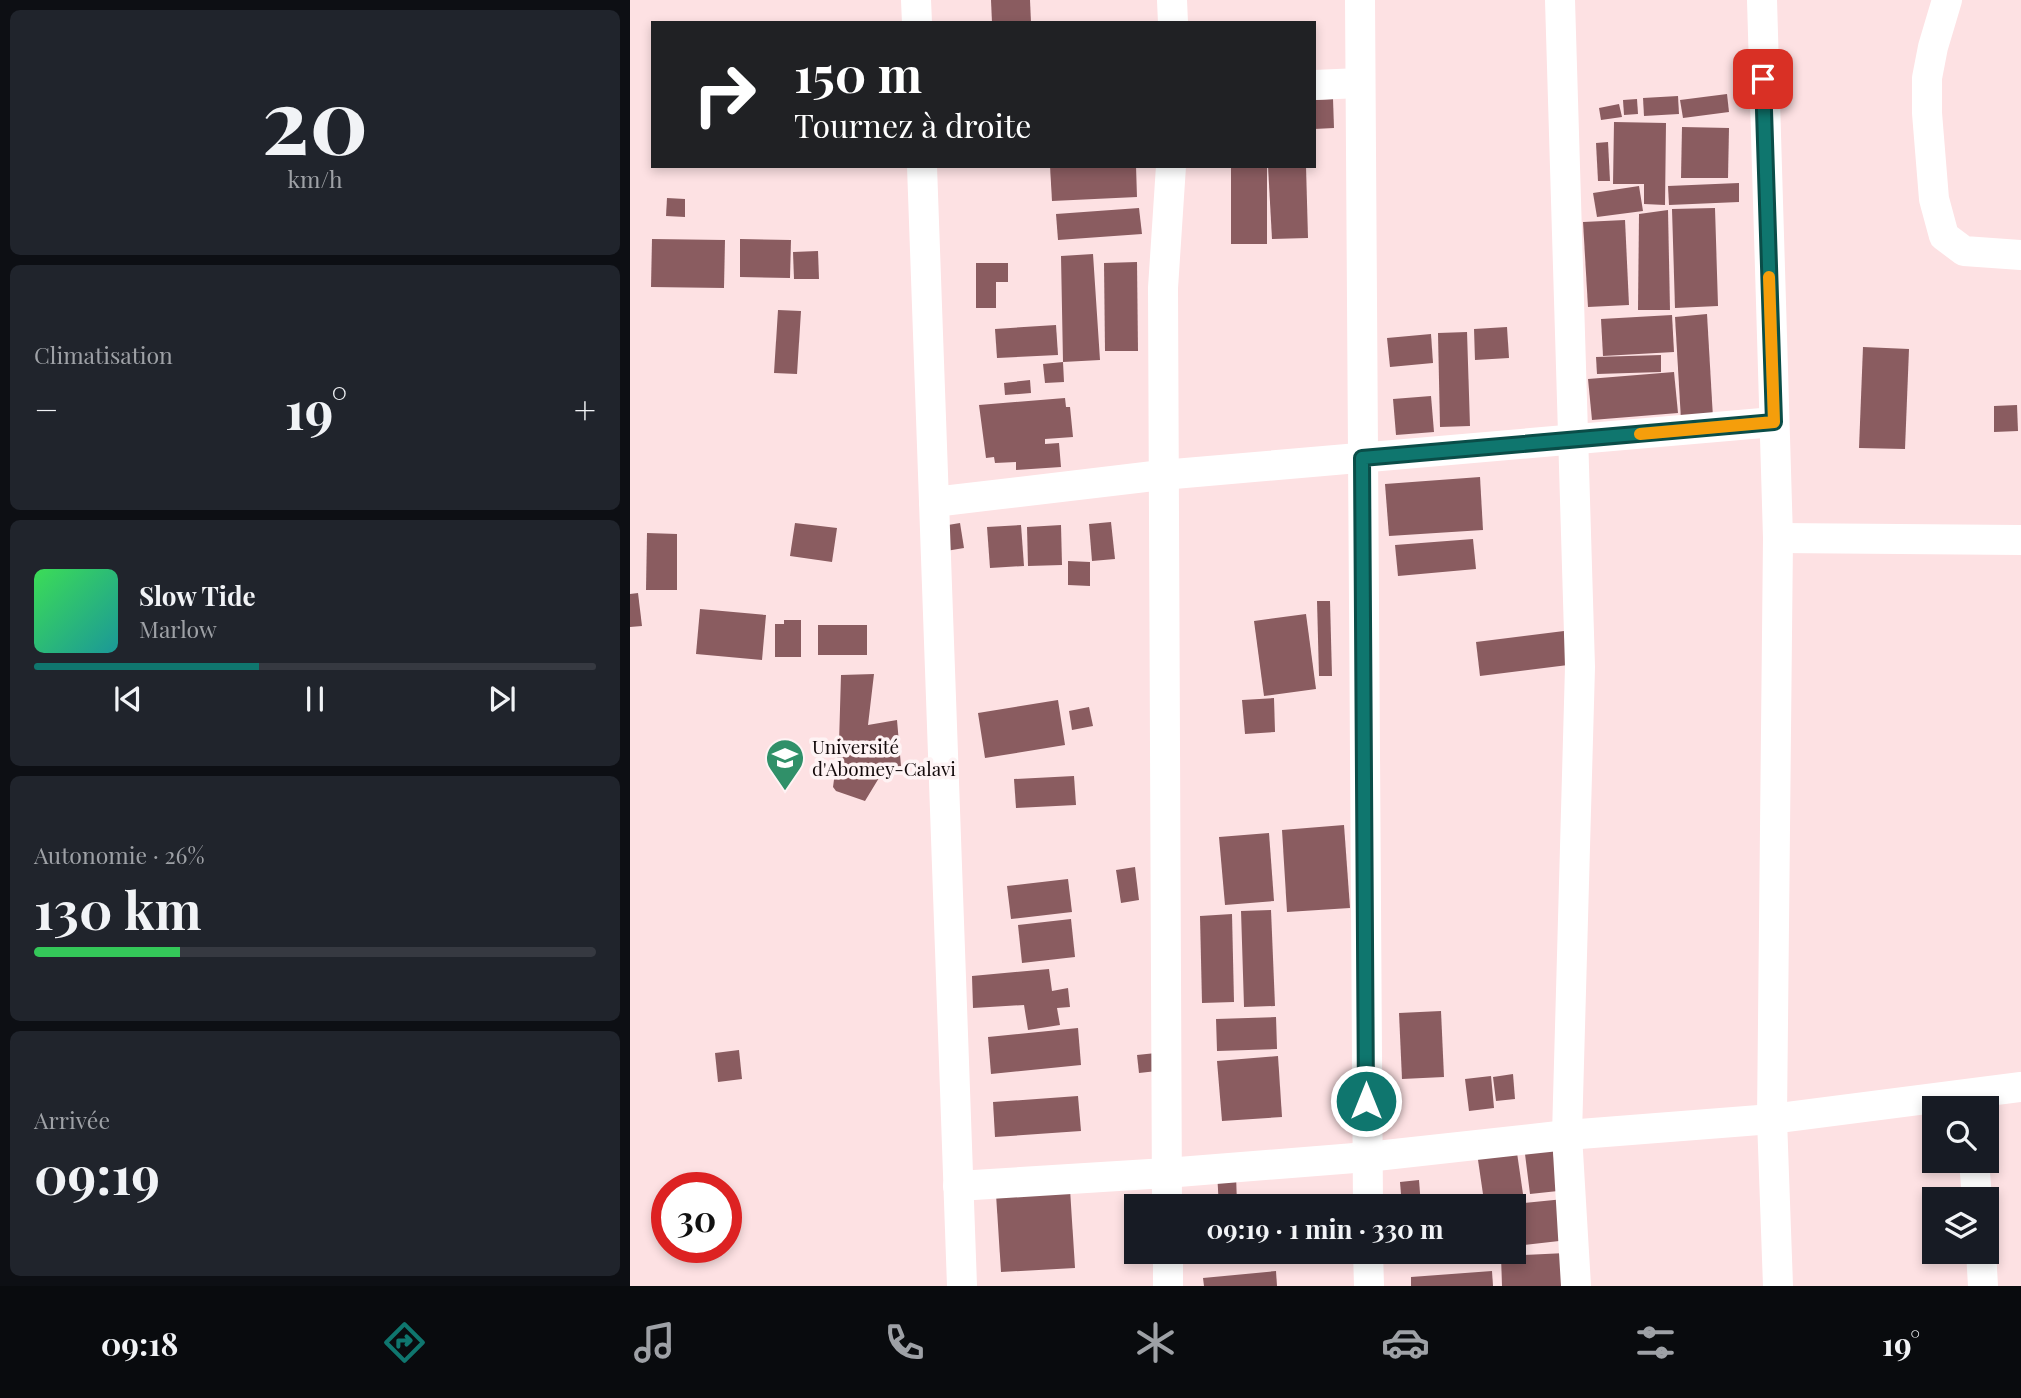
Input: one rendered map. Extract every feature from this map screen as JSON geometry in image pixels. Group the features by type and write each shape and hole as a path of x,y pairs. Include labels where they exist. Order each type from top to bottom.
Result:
{"street":[{"path":"916,0 917,21"},
{"path":"1172,0 1172,21"},
{"path":"1360,0 1368,1194"},
{"path":"1560,0 1580,667 1567,1135 1576,1286"},
{"path":"1762,0 1778,538 1772,1119 1778,1286"},
{"path":"1947,0 1927,78 1934,199 1944,236 1964,251 2021,255"},
{"path":"1316,85 1360,83"},
{"path":"922,168 962,1286"},
{"path":"1167,1194 1162,475 1163,288 1171,168"},
{"path":"934,502 1162,475 1774,422"},
{"path":"1778,538 2021,540"},
{"path":"1988,1096 2021,1087"},
{"path":"958,1186 1367,1157 1567,1135 1922,1105"},
{"path":"1168,1264 1168,1286"},
{"path":"1368,1264 1369,1286"},
{"path":"1981,1264 1983,1286"}],"building":[{"path":"991,0 1030,0 1031,21 992,21"},
{"path":"1727,94 1729,112 1683,118 1680,100"},
{"path":"1678,96 1679,114 1644,116 1643,98"},
{"path":"1333,99 1334,128 1316,129 1316,100"},
{"path":"1637,99 1638,114 1624,115 1623,100"},
{"path":"1619,104 1622,117 1601,120 1599,108"},
{"path":"1614,122 1666,123 1665,205 1644,204 1644,184 1613,184"},
{"path":"1682,127 1729,128 1728,178 1681,178"},
{"path":"1608,142 1610,181 1598,181 1596,143"},
{"path":"1050,168 1136,168 1137,197 1052,201"},
{"path":"1231,168 1267,168 1267,244 1231,244"},
{"path":"1268,168 1306,168 1308,238 1272,239"},
{"path":"1739,183 1739,202 1669,205 1668,186"},
{"path":"1639,186 1643,211 1597,217 1593,193"},
{"path":"667,198 685,199 685,217 666,216"},
{"path":"1139,208 1142,234 1058,240 1056,214"},
{"path":"1715,208 1718,306 1675,308 1672,209"},
{"path":"1668,210 1670,310 1638,310 1639,214"},
{"path":"1625,220 1629,305 1588,307 1583,222"},
{"path":"652,239 725,240 724,288 651,287"},
{"path":"740,239 791,240 790,278 740,277"},
{"path":"818,251 819,279 794,279 793,252"},
{"path":"1093,254 1100,360 1063,362 1061,256"},
{"path":"1137,262 1138,351 1105,351 1104,263"},
{"path":"976,263 1008,263 1008,282 996,282 996,308 976,308"},
{"path":"778,310 801,311 797,374 774,373"},
{"path":"1707,314 1713,418 1681,420 1675,317"},
{"path":"1672,315 1674,352 1603,356 1601,319"},
{"path":"1056,325 1058,355 997,358 995,329"},
{"path":"1507,327 1509,358 1475,360 1474,329"},
{"path":"1467,332 1470,426 1440,427 1438,333"},
{"path":"1431,334 1433,363 1390,367 1387,338"},
{"path":"1863,347 1909,349 1905,449 1859,448"},
{"path":"1661,355 1661,372 1597,374 1596,357"},
{"path":"1063,362 1064,382 1045,383 1043,364"},
{"path":"1674,372 1678,413 1592,420 1588,379"},
{"path":"1030,380 1031,393 1005,395 1004,383"},
{"path":"1431,396 1434,432 1396,435 1393,399"},
{"path":"1065,398 1066,407 1070,407 1073,437 1045,439 1045,444 1059,443 1061,467 1016,470 1016,462 995,463 994,457 986,458 979,405"},
{"path":"2017,405 2018,431 1994,432 1994,406"},
{"path":"1480,477 1483,530 1389,536 1385,484"},
{"path":"1111,522 1115,559 1092,561 1089,524"},
{"path":"795,523 837,528 832,562 790,556"},
{"path":"960,523 964,548 946,551 942,526"},
{"path":"1021,525 1024,566 990,568 987,527"},
{"path":"1061,525 1062,565 1028,566 1027,527"},
{"path":"647,533 677,534 677,590 646,590"},
{"path":"1473,539 1476,569 1398,576 1395,545"},
{"path":"1068,561 1090,562 1090,586 1068,585"},
{"path":"638,593 642,626 630,627 630,594"},
{"path":"1317,601 1330,601 1332,676 1319,676"},
{"path":"700,609 766,615 762,660 696,654"},
{"path":"1306,614 1316,689 1264,696 1254,621"},
{"path":"784,620 801,620 801,657 775,657 775,624 784,624"},
{"path":"818,625 867,625 867,655 818,655"},
{"path":"1564,631 1568,665 1480,676 1476,642"},
{"path":"874,674 868,725 897,720 901,766 885,768 865,801 836,791 833,787 839,743 841,675"},
{"path":"1274,698 1275,732 1245,734 1242,700"},
{"path":"1058,700 1065,745 985,758 978,713"},
{"path":"1089,707 1093,726 1072,730 1069,711"},
{"path":"1074,776 1076,805 1016,808 1014,779"},
{"path":"1344,825 1350,908 1287,912 1282,830"},
{"path":"1269,833 1274,901 1225,905 1219,837"},
{"path":"1135,867 1139,900 1121,903 1116,870"},
{"path":"1068,879 1072,912 1011,919 1007,886"},
{"path":"1271,910 1275,1006 1244,1007 1241,911"},
{"path":"1232,914 1234,1002 1202,1003 1200,916"},
{"path":"1071,919 1075,957 1022,963 1018,925"},
{"path":"1049,969 1052,991 1068,988 1070,1007 1057,1008 1060,1025 1028,1030 1024,1005 973,1008 972,976"},
{"path":"1441,1011 1444,1077 1402,1079 1399,1013"},
{"path":"1276,1017 1277,1049 1217,1051 1216,1019"},
{"path":"1078,1028 1081,1065 991,1074 988,1037"},
{"path":"739,1050 742,1079 718,1082 715,1053"},
{"path":"1156,1053 1157,1071 1139,1073 1137,1055"},
{"path":"1278,1056 1282,1117 1222,1121 1217,1061"},
{"path":"1513,1074 1515,1099 1496,1101 1493,1077"},
{"path":"1491,1076 1494,1108 1469,1111 1465,1079"},
{"path":"1078,1096 1081,1131 995,1137 993,1102"},
{"path":"1516,1146 1523,1194 1483,1194 1477,1153"},
{"path":"1553,1150 1558,1191 1530,1194 1525,1154"},
{"path":"1217,1173 1236,1173 1237,1194 1218,1194"},
{"path":"1419,1180 1420,1194 1401,1194 1400,1182"},
{"path":"1070,1189 1075,1268 1001,1272 996,1194"},
{"path":"1564,1199 1568,1240 1526,1245 1526,1203"},
{"path":"1566,1253 1567,1286 1502,1286 1501,1264 1526,1264 1526,1255"},
{"path":"1276,1271 1277,1286 1204,1286 1203,1278"},
{"path":"1492,1271 1493,1286 1411,1286 1411,1277"}],"slow traffic":[{"path":"1640,434 1774,422 1769,277"}],"place":[{"name":"Université d'Abomey-Calavi","path":"785,792"}],"route":[{"path":"1366,1101 1362,458 1774,422 1763,79"}]}
